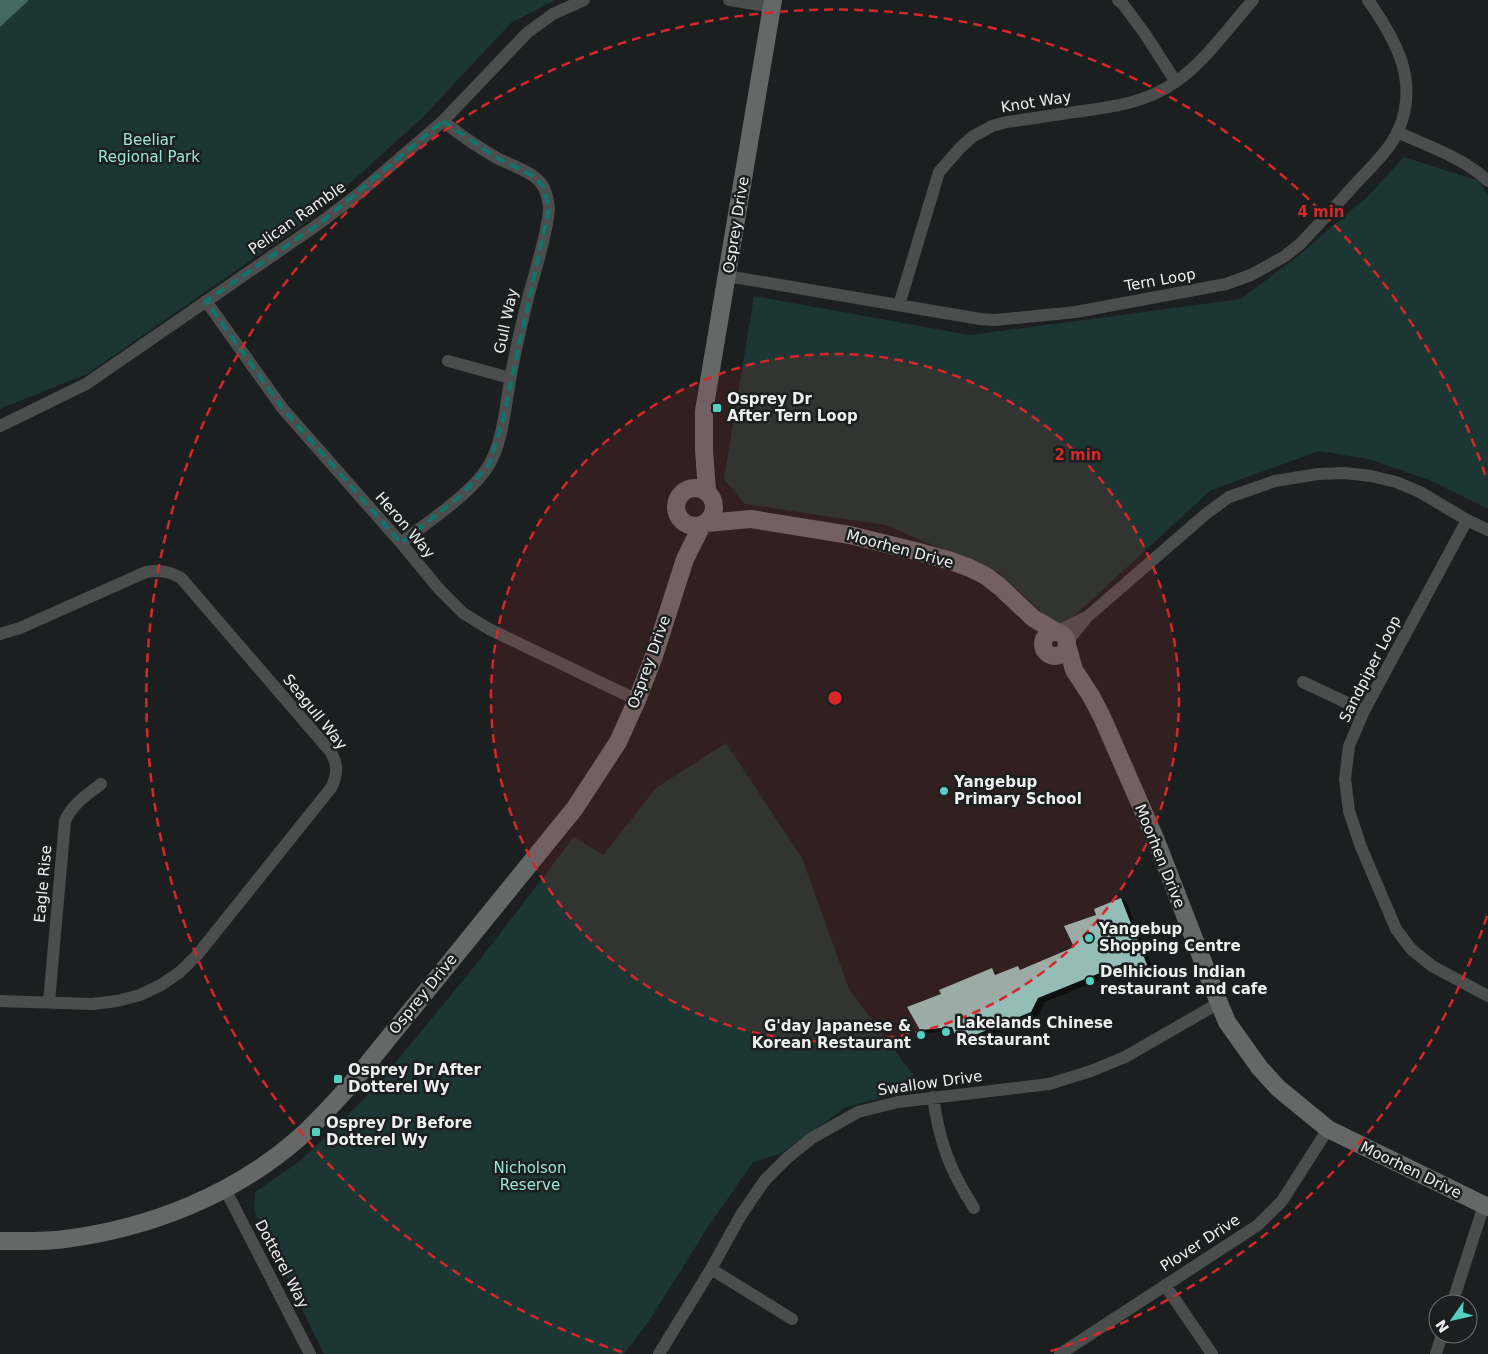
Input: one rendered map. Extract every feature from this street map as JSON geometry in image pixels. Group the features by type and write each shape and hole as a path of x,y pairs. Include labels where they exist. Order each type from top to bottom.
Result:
{"street":[{"name":"Pelican Ramble","path":"0,426 86,384 320,223 358,194 443,122 527,33 553,14 584,0"},
{"path":"729,0 772,4"},
{"path":"1118,0 1145,34 1176,82"},
{"name":"Knot Way","path":"899,305 940,172 972,137 992,126 1007,122 1114,106 1154,95 1176,82 1204,58 1253,0"},
{"name":"Tern Loop","path":"727,276 995,320 1076,312 1226,284 1251,275 1284,256 1300,244 1383,153 1398,132 1407,100 1406,78 1396,44 1389,30 1368,0"},
{"name":"Osprey Drive","path":"709,495 704,450 704,411 772,4"},
{"name":"Gull Way","path":"401,543 460,497 489,465 497,446 532,277 547,222 549,200 543,186 532,176 497,158 443,122"},
{"path":"1398,132 1466,164 1488,181"},
{"name":"Heron Way","path":"206,301 283,409 401,543 439,590 463,613 489,629 637,700"},
{"path":"448,361 510,378"},
{"name":"Osprey Drive","path":"684,490 704,450"},
{"path":"1058,641 1207,513 1229,497 1275,480 1318,474 1345,473 1371,476 1396,482 1420,492 1467,520 1488,530"},
{"path":"696,487 709,495 714,512 704,524 690,526 680,520 675,510 675,504 684,490 696,487"},
{"name":"Moorhen Drive","path":"709,495 750,518"},
{"name":"Moorhen Drive","path":"704,524 750,518 850,535 915,551 970,568 999,586 1058,641 1091,696 1114,743 1155,838 1218,1004 1227,1022 1259,1067 1278,1088 1328,1129 1486,1206"},
{"name":"Osprey Drive","path":"680,520 685,559"},
{"name":"Sandpiper Loop","path":"1467,520 1364,711 1350,746 1346,764 1346,797 1361,847 1396,929 1411,949 1432,966 1488,996"},
{"name":"Osprey Drive","path":"0,1241 63,1239 118,1230 164,1216 224,1189 251,1172 297,1139 328,1110 352,1083 574,808 618,742 654,656 685,559 704,524"},
{"name":"Seagull Way","path":"0,634 20,628 146,572 159,570 171,572 181,578 330,751 337,769 336,779 331,788 222,926 180,972 161,985 140,995 118,1001 92,1004 0,1001"},
{"path":"1303,682 1364,711"},
{"name":"Eagle Rise","path":"49,1002 65,821 69,810 101,784"},
{"name":"Swallow Drive","path":"659,1354 711,1269 741,1215 765,1180 787,1158 812,1138 858,1112 898,1102 1049,1084 1091,1072 1125,1057 1218,1004"},
{"path":"933,1098 938,1129 951,1168 960,1187 974,1208"},
{"name":"Plover Drive","path":"1060,1354 1258,1225 1282,1201 1328,1129"},
{"name":"Dotterel Way","path":"224,1189 310,1354"},
{"path":"1455,1294 1486,1206"},
{"path":"711,1269 792,1319"},
{"path":"1165,1285 1212,1354"}],"highlighted area":[{"path":"443,121 497,158 532,175 543,186 549,208 503,419 489,465 459,497 401,543 283,409 206,301 320,223"}],"green space":[{"name":"Beeliar Regional Park","path":"0,0 555,0 511,23 422,118 309,220 87,374 0,409"},
{"path":"1404,157 1479,181 1488,195 1488,509 1427,479 1368,459 1319,451 1211,490 1060,629 998,572 885,525 745,504 724,479 754,296 970,335 1241,299 1298,256 1369,195"},
{"name":"Nicholson Reserve","path":"726,743 802,858 849,989 922,1087 846,1107 780,1154 753,1162 708,1227 649,1321 624,1354 324,1354 254,1210 255,1192 300,1161 378,1084 478,962 574,837 603,855 656,788"}],"water":[{"path":"0,0 29,0 0,27"}],"building":[{"path":"1121,898 1147,965 1131,972 1127,962 1038,998 1031,1012 958,1042 952,1027 920,1030 907,1007 941,994 939,990 992,968 995,975 1018,966 1020,970 1074,947 1064,926 1096,915 1094,909"}],"place":[{"name":"Osprey Dr After Tern Loop","path":"717,408"},
{"name":"Yangebup Primary School","path":"944,791"},
{"name":"Yangebup Shopping Centre","path":"1089,938"},
{"name":"Delhicious Indian restaurant and cafe","path":"1090,981"},
{"name":"Lakelands Chinese Restaurant","path":"946,1032"},
{"name":"G'day Japanese & Korean Restaurant","path":"921,1035"},
{"name":"Osprey Dr After Dotterel Wy","path":"338,1079"},
{"name":"Osprey Dr Before Dotterel Wy","path":"316,1132"}]}
